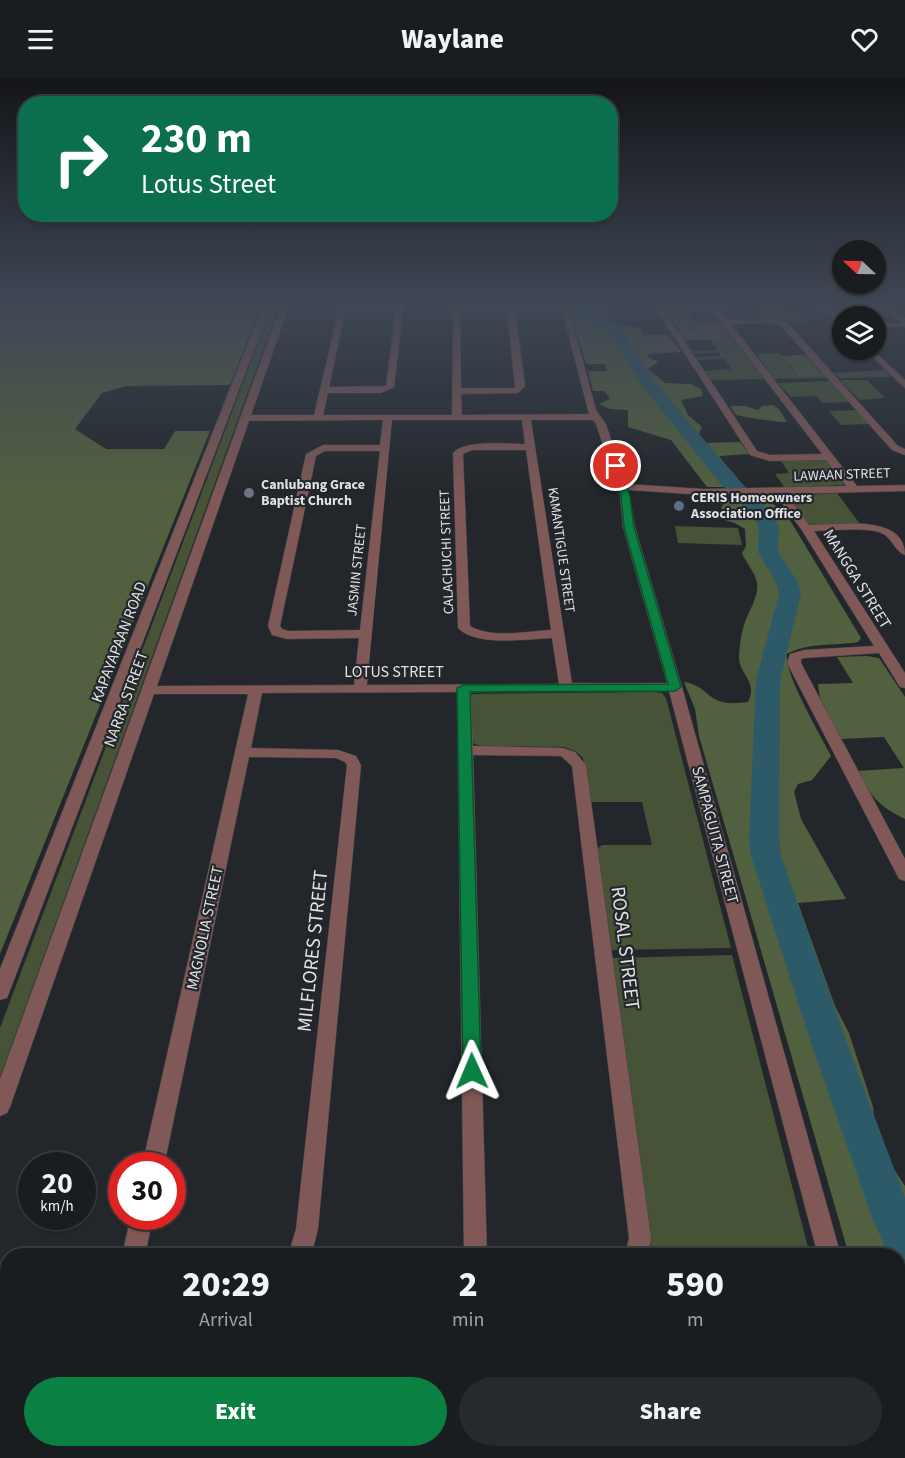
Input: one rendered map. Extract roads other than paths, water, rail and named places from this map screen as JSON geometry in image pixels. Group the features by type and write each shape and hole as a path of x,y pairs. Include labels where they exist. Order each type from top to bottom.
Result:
{"street":[{"name":"KAPAYAPAAN ROAD","path":"0,993 243,367"},
{"name":"NARRA STREET","path":"0,1107 264,367"},
{"path":"318,418 331,367"},
{"path":"326,390 381,390 390,387 392,367"},
{"path":"456,367 457,417"},
{"path":"456,391 509,391 519,388 517,367"},
{"name":"SAMPAGUITA STREET","path":"580,367 591,410 601,424 623,487 629,527 675,687 828,1248"},
{"path":"697,367 753,453 770,458 829,457"},
{"path":"760,367 854,489"},
{"path":"823,367 895,448 905,452"},
{"path":"887,367 905,385"},
{"name":"KAMANTIGUE STREET","path":"526,417 566,688"},
{"path":"246,418 596,417"},
{"name":"JASMIN STREET","path":"360,689 388,418"},
{"name":"CALACHUCHI STREET","path":"530,447 467,448 458,453 464,628 472,633 484,635 558,634"},
{"path":"366,634 287,635 277,632 274,626 311,454 323,448 385,448"},
{"name":"LAWAAN STREET","path":"623,487 713,492 905,488"},
{"name":"MANGGA STREET","path":"779,492 806,528 905,684"},
{"path":"806,528 879,528 891,534 905,552"},
{"path":"881,649 804,654 795,657 794,663 905,875"},
{"name":"LOTUS STREET","path":"149,690 675,687"},
{"path":"464,688 476,1248"},
{"name":"MAGNOLIA STREET","path":"156,1152 256,689"},
{"name":"ROSAL STREET","path":"465,750 562,752 570,755 579,765 640,1238 638,1248"},
{"name":"MILFLORES STREET","path":"244,752 338,754 351,759 354,765 307,1229 301,1248"},
{"path":"135,1248 139,1230"}],"waterway":[{"path":"638,367 648,383 727,479 763,515 769,527 768,552 787,582 790,594 768,680 764,839 766,856 829,1043 893,1220 905,1244"}],"place":[{"name":"Canlubang Grace Baptist Church","path":"249,493"},
{"name":"CERIS Homeowners Association Office","path":"679,506"}]}
